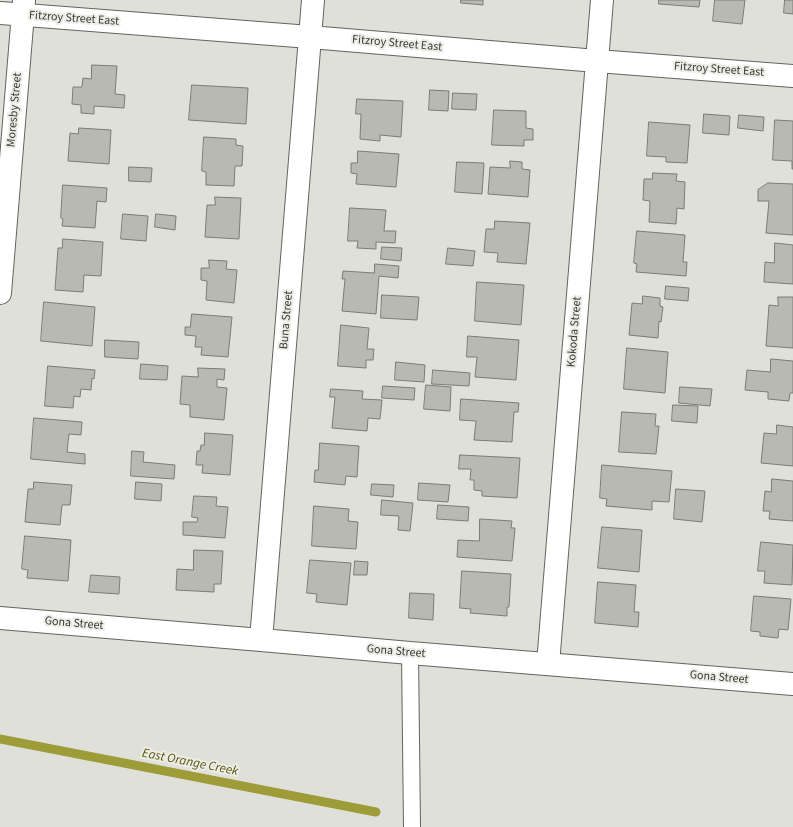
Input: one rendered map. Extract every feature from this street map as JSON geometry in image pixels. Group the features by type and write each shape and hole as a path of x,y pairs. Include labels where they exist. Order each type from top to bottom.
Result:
{"street":[{"name":"Buna Street","path":"261,640 313,0"},
{"name":"Kokoda Street","path":"548,664 602,0"},
{"name":"Fitzroy Street East","path":"0,13 23,8 310,37 793,76"},
{"name":"Moresby Street","path":"0,293 23,8"},
{"name":"Gona Street","path":"0,618 793,684"}],"lane":[{"path":"410,653 412,827"}],"building":[{"path":"461,0 483,0 483,5 461,3"},
{"path":"659,0 700,0 699,7 659,4"},
{"path":"715,0 745,0 742,24 713,21"},
{"path":"785,0 793,0 793,14 784,13"},
{"path":"92,65 117,66 115,94 125,95 124,108 94,106 94,114 81,113 81,105 72,104 73,87 82,87 83,78 91,79"},
{"path":"192,85 248,88 246,124 189,120"},
{"path":"430,90 449,91 448,111 429,110"},
{"path":"453,93 477,94 476,110 452,109"},
{"path":"357,99 403,101 401,137 380,135 380,141 360,139 361,114 356,114"},
{"path":"494,110 526,111 526,128 533,129 533,140 524,140 524,146 492,145"},
{"path":"704,114 730,116 729,135 703,133"},
{"path":"739,115 764,117 763,131 738,128"},
{"path":"775,120 793,121 793,169 792,161 773,160"},
{"path":"649,122 690,125 687,163 666,162 666,157 647,156"},
{"path":"79,128 111,130 109,164 68,161 70,133 78,134"},
{"path":"204,137 236,139 236,145 243,146 242,166 235,166 234,186 206,185 206,172 202,171"},
{"path":"358,151 399,154 396,187 356,184 357,174 351,173 351,163 357,163"},
{"path":"510,161 522,162 522,169 530,170 528,197 488,194 490,167 510,168"},
{"path":"457,162 484,163 482,194 455,192"},
{"path":"129,167 152,168 151,182 129,181"},
{"path":"653,173 677,174 676,181 685,182 684,209 677,208 676,224 649,222 650,201 643,200 644,179 652,179"},
{"path":"768,183 793,184 793,235 766,233 769,201 758,201 758,190"},
{"path":"63,185 107,188 106,202 97,201 95,228 62,226"},
{"path":"215,197 241,198 239,239 205,237 207,205 215,205"},
{"path":"350,208 386,210 384,231 396,231 395,243 376,242 376,249 357,248 358,241 348,241"},
{"path":"123,214 148,216 146,241 121,239"},
{"path":"156,214 176,216 175,230 155,227"},
{"path":"495,221 530,223 526,264 497,262 498,253 484,252 486,229 494,229"},
{"path":"637,231 685,235 683,262 687,262 686,276 636,272 637,264 634,263"},
{"path":"63,239 103,242 101,276 84,275 83,292 55,290 58,248 62,248"},
{"path":"775,243 793,245 793,284 764,282 765,262 774,263"},
{"path":"382,247 402,248 401,261 381,259"},
{"path":"448,248 475,251 473,266 446,264"},
{"path":"209,260 227,261 226,269 237,270 234,303 206,300 207,281 201,280 201,268 209,268"},
{"path":"375,264 399,266 398,278 379,276 376,314 342,311 345,279 342,279 343,271 374,273"},
{"path":"477,282 524,285 521,325 475,321"},
{"path":"666,286 689,288 688,301 665,299"},
{"path":"382,295 419,297 417,320 381,318"},
{"path":"643,296 660,298 660,306 663,307 661,322 659,321 658,338 629,335 632,303 642,304"},
{"path":"778,297 793,297 793,348 766,346 769,305 778,306"},
{"path":"44,302 95,307 92,346 41,341"},
{"path":"192,314 232,317 228,357 201,355 202,347 195,347 196,336 185,335 185,327 190,327"},
{"path":"341,325 369,328 367,349 374,349 373,360 366,360 366,368 338,366"},
{"path":"468,336 519,340 516,380 475,377 477,357 467,357"},
{"path":"105,340 139,342 138,359 105,357"},
{"path":"627,348 668,352 665,393 624,389"},
{"path":"771,359 793,361 793,393 790,393 789,401 768,399 768,392 745,390 747,370 770,372"},
{"path":"396,362 425,365 424,382 395,380"},
{"path":"141,364 168,366 167,380 140,379"},
{"path":"48,366 95,370 94,379 92,378 91,390 81,389 80,397 74,396 73,408 45,406"},
{"path":"198,368 225,369 224,380 217,379 217,387 227,388 224,420 190,417 190,405 180,404 182,376 198,377"},
{"path":"433,370 470,373 469,386 432,384"},
{"path":"426,385 451,387 450,411 424,409"},
{"path":"383,386 415,388 414,400 382,398"},
{"path":"680,387 712,389 710,406 679,403"},
{"path":"331,389 363,391 362,399 382,400 380,419 368,418 367,431 332,428 335,397 330,397"},
{"path":"461,399 519,403 518,412 514,412 512,442 474,440 476,421 460,420"},
{"path":"673,405 698,406 697,423 672,421"},
{"path":"622,412 656,414 655,426 659,426 656,454 619,452"},
{"path":"34,418 82,422 81,435 69,434 67,452 85,454 85,464 31,459"},
{"path":"777,425 793,427 793,466 761,463 764,433 776,434"},
{"path":"205,433 233,435 230,475 202,473 203,465 196,465 197,451 200,451 201,445 204,445"},
{"path":"320,443 359,446 357,477 346,476 345,485 314,482 315,470 318,470"},
{"path":"132,451 144,452 143,462 175,465 174,479 131,476"},
{"path":"460,455 520,458 517,498 482,496 482,491 474,490 474,480 470,480 471,469 459,469"},
{"path":"602,465 672,471 669,502 652,501 652,510 606,506 607,499 600,498"},
{"path":"772,479 793,481 793,521 769,519 770,511 763,511 765,491 771,492"},
{"path":"34,482 72,485 70,505 62,505 60,525 25,522 28,489 33,489"},
{"path":"136,482 162,484 161,501 135,499"},
{"path":"419,483 450,485 448,502 418,500"},
{"path":"372,484 394,485 393,497 371,495"},
{"path":"676,489 705,491 702,522 674,519"},
{"path":"194,496 217,497 216,506 228,507 225,538 183,535 183,522 197,522 198,518 192,517"},
{"path":"382,500 413,503 410,531 398,530 399,516 381,515"},
{"path":"438,505 469,507 468,521 437,519"},
{"path":"314,506 349,509 348,521 358,522 356,549 312,546"},
{"path":"480,519 512,521 511,528 515,528 512,561 457,557 458,540 479,541"},
{"path":"602,527 642,530 639,572 598,568"},
{"path":"25,536 71,540 68,581 27,578 28,570 22,569"},
{"path":"761,542 793,545 792,585 764,583 765,571 758,571"},
{"path":"194,550 223,551 221,584 214,584 214,592 176,590 177,569 193,570"},
{"path":"310,560 351,563 347,605 316,602 317,594 307,593"},
{"path":"355,561 368,562 367,575 354,575"},
{"path":"462,571 511,574 507,616 470,613 471,609 460,608"},
{"path":"91,575 120,577 119,594 89,592"},
{"path":"598,582 636,585 634,612 639,612 638,627 595,623"},
{"path":"410,593 434,594 433,620 409,618"},
{"path":"754,596 791,599 788,630 779,629 778,638 760,636 760,632 751,631"}],"waterway":[{"name":"East Orange Creek","path":"0,739 376,812"}]}
